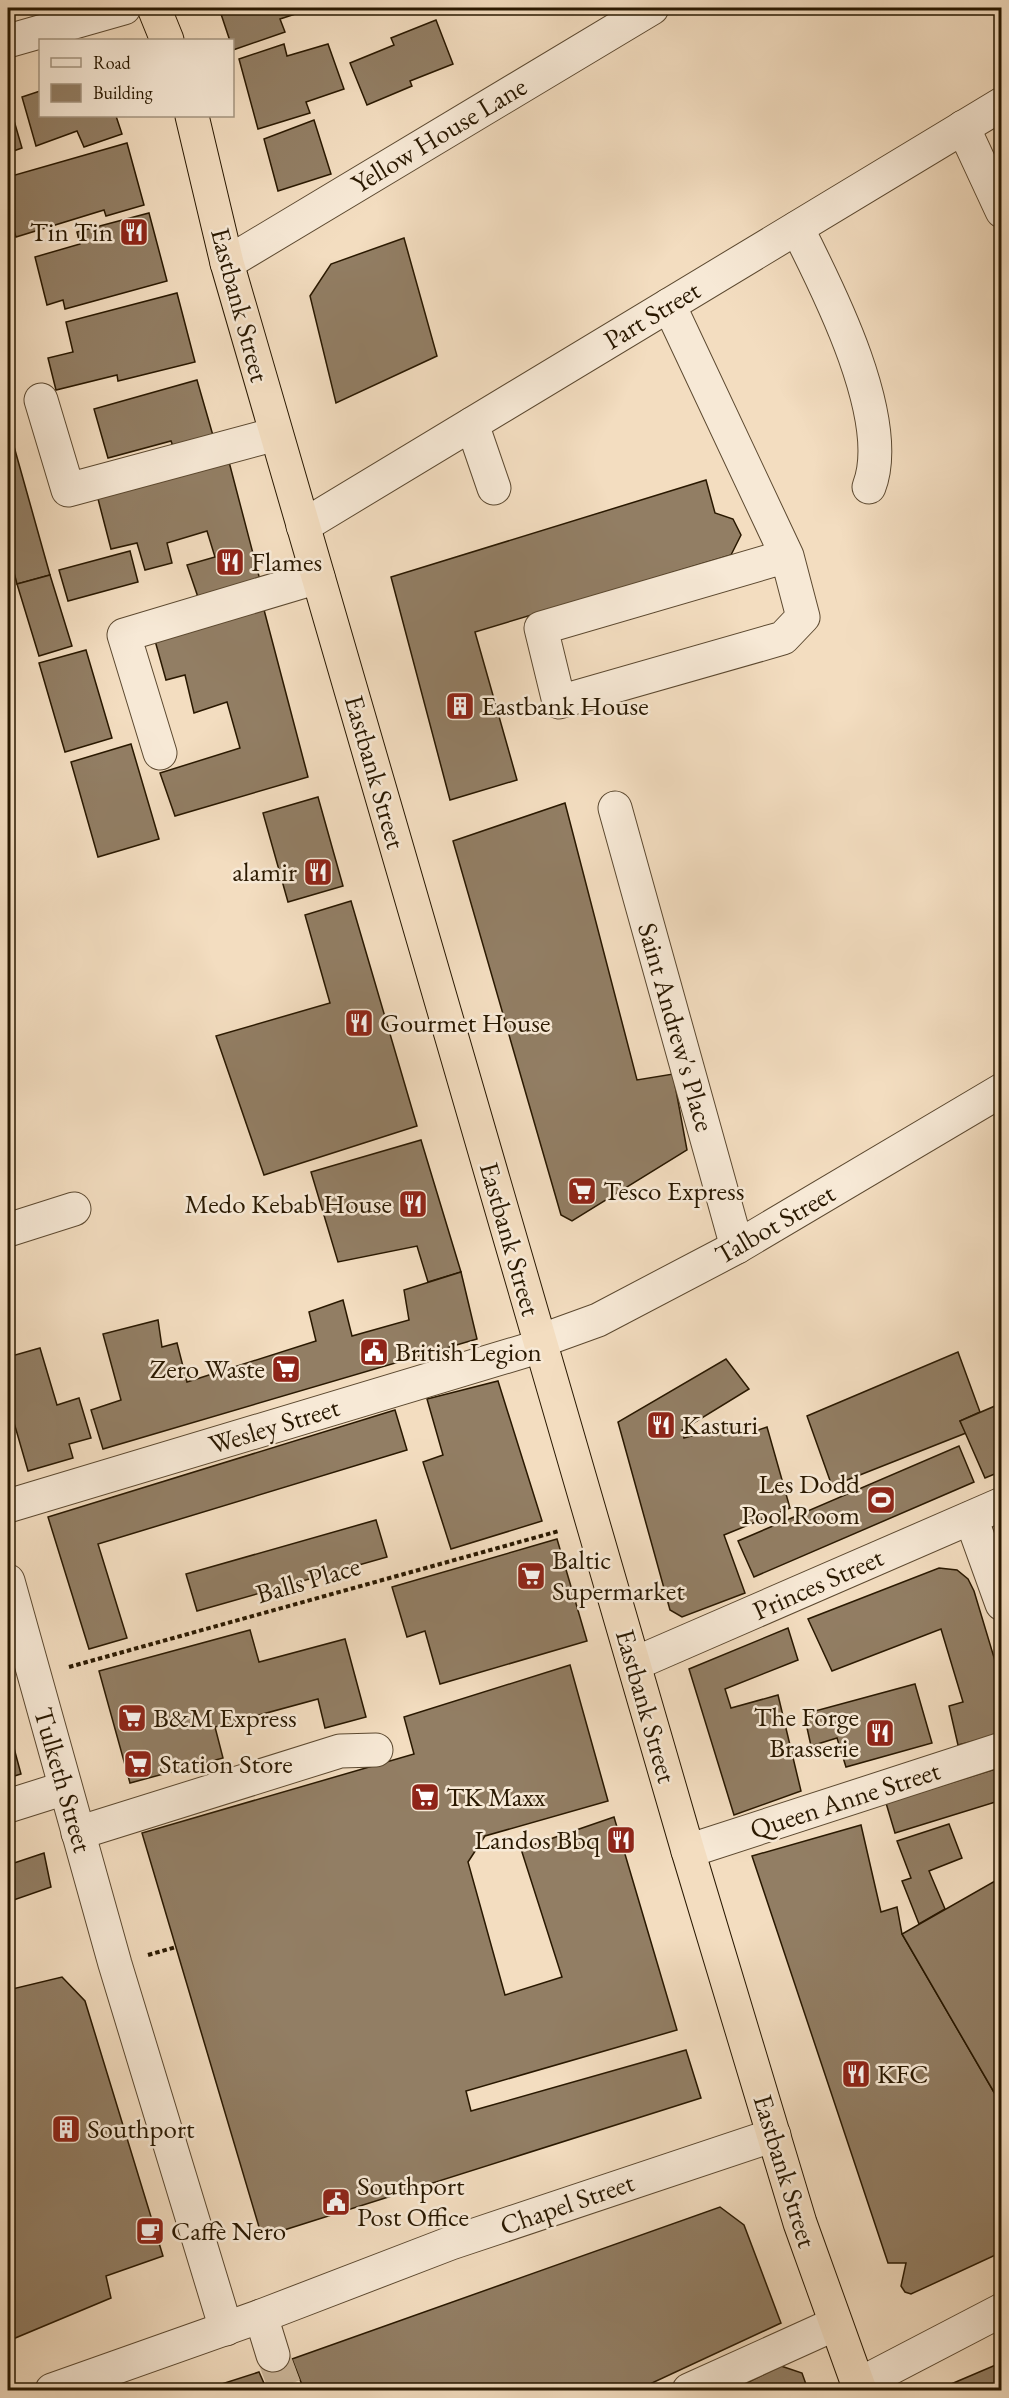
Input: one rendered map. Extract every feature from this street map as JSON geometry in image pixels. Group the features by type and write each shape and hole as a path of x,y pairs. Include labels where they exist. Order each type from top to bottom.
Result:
{"highway":[{"path":"154,8 167,39"},
{"name":"Eastbank Street","path":"192,117 226,263 688,1851 774,2135 835,2324 859,2388"}],"street":[{"path":"8,41 124,8"},
{"name":"Yellow House Lane","path":"226,263 652,8"},
{"name":"Part Street","path":"303,526 1002,104"},
{"path":"963,128 1002,211"},
{"path":"797,228 835,302 852,343 875,448 876,471 869,488"},
{"path":"669,305 787,556 803,617 783,638 559,702 541,628 787,556"},
{"path":"41,400 68,490 276,434"},
{"path":"472,424 494,488"},
{"path":"160,753 124,635 318,577"},
{"name":"Saint Andrew's Place","path":"615,808 737,1247"},
{"name":"Talbot Street","path":"541,1343 598,1320 737,1247 1002,1090"},
{"path":"8,1230 74,1209"},
{"name":"Wesley Street","path":"8,1506 541,1343"},
{"name":"Princes Street","path":"634,1664 1002,1504"},
{"path":"971,1518 1002,1604"},
{"name":"Tulketh Street","path":"9,1596 120,1978 226,2329"},
{"name":"Queen Anne Street","path":"688,1851 1002,1749"},
{"path":"78,1833 340,1751 376,1750"},
{"path":"8,1806 65,1788"},
{"name":"Chapel Street","path":"66,2388 451,2243 774,2135"},
{"path":"859,2388 1002,2310"},
{"path":"261,2316 273,2355"},
{"path":"688,2391 835,2324"}],"path":[{"name":"Balls Place","path":"33,1677 593,1521"}],"building":[{"path":"219,8 311,8 280,19 285,32 234,50 234,39 229,39"},
{"path":"436,20 453,64 410,81 412,86 367,105 350,63 394,45 391,38"},
{"path":"284,44 287,56 328,44 344,89 306,102 310,113 258,129 239,59"},
{"path":"39,91 39,117 116,117 122,134 84,147 77,131 36,146 22,97"},
{"path":"8,100 22,148 8,153"},
{"path":"314,120 331,174 278,191 264,139"},
{"path":"127,143 144,205 106,216 104,210 16,237 8,211 8,177"},
{"path":"149,213 167,281 65,309 63,300 47,305 35,257 80,244 77,232"},
{"path":"404,238 437,356 336,403 310,296 331,264"},
{"path":"177,293 195,362 118,381 117,375 56,390 48,358 73,352 66,322"},
{"path":"197,380 214,439 174,449 171,441 108,458 94,409"},
{"path":"8,425 50,575 17,584 8,549"},
{"path":"228,458 261,584 199,600 187,565 215,557 207,531 167,543 172,563 145,570 137,543 111,549 97,495"},
{"name":"Eastbank House","path":"706,480 715,513 733,519 741,535 731,555 475,632 517,780 450,800 391,577"},
{"path":"130,551 138,582 68,601 59,570"},
{"path":"50,575 72,646 39,656 17,584"},
{"path":"263,606 308,777 175,816 160,773 240,748 227,702 194,713 185,675 166,680 154,637"},
{"path":"86,650 112,738 65,752 39,663"},
{"path":"131,744 159,839 98,857 71,762"},
{"path":"318,797 343,886 288,902 263,813"},
{"path":"565,803 637,1080 673,1074 687,1150 572,1221 561,1215 453,841"},
{"path":"351,901 417,1126 264,1175 216,1036 330,1003 305,915"},
{"path":"421,1140 461,1272 428,1282 417,1246 338,1262 311,1172"},
{"path":"461,1272 477,1339 103,1449 91,1410 121,1400 103,1334 158,1320 162,1347 177,1343 187,1382 316,1341 309,1312 343,1300 352,1336 409,1320 404,1290"},
{"path":"40,1348 57,1405 79,1398 91,1438 69,1444 73,1458 28,1471 8,1402 8,1357"},
{"path":"958,1352 980,1412 960,1421 966,1433 832,1486 807,1416"},
{"path":"726,1359 749,1389 682,1430 684,1438 741,1422 744,1435 767,1427 790,1508 724,1535 745,1593 682,1617 670,1610 618,1422"},
{"path":"498,1381 542,1521 451,1549 423,1462 443,1455 427,1399"},
{"path":"1002,1403 1002,1471 985,1478 960,1421"},
{"path":"395,1410 407,1450 98,1544 127,1638 89,1649 48,1517"},
{"path":"959,1446 974,1482 754,1577 738,1541"},
{"path":"376,1520 387,1557 197,1611 186,1574"},
{"path":"557,1539 587,1641 440,1684 425,1631 407,1637 392,1587"},
{"path":"939,1568 957,1570 968,1579 974,1591 1002,1684 1002,1734 958,1745 949,1706 963,1702 941,1629 832,1671 808,1619"},
{"path":"788,1628 798,1660 725,1689 731,1708 778,1695 801,1791 734,1815 689,1669"},
{"path":"250,1630 259,1662 345,1639 366,1717 325,1728 318,1699 215,1727 223,1758 130,1783 99,1671"},
{"path":"570,1665 608,1801 485,1836 468,1862 505,1995 562,1977 521,1849 614,1817 677,2030 466,2091 471,2111 686,2050 701,2098 262,2237 142,1833 414,1754 404,1717"},
{"path":"915,1684 932,1743 846,1767 837,1738 811,1746 804,1714"},
{"path":"8,1726 21,1774 8,1778"},
{"path":"1002,1767 1002,1800 895,1833 886,1803"},
{"path":"949,1824 962,1858 929,1871 945,1909 919,1924 902,1881 911,1878 897,1841"},
{"path":"861,1825 881,1912 897,1907 902,1934 1002,2106 1002,2252 911,2294 905,2292 901,2286 906,2263 888,2263 752,1856"},
{"path":"44,1853 51,1887 8,1902 8,1865"},
{"path":"1002,1877 1002,2106 902,1934"},
{"name":"Southport","path":"62,1977 85,2001 163,2256 106,2276 111,2298 8,2341 8,1990"},
{"path":"720,2207 744,2225 781,2323 637,2390 304,2390 292,2359"},
{"path":"998,2364 1002,2372 1002,2390 937,2390"},
{"path":"781,2366 802,2373 808,2390 732,2390"},
{"path":"259,2372 267,2390 203,2390"}],"tunnel":[{"path":"273,2355 286,2390"}],"place":[{"name":"Tin Tin","path":"134,232"},
{"name":"Flames","path":"230,562"},
{"name":"Eastbank House","path":"460,706"},
{"name":"alamir","path":"318,872"},
{"name":"Gourmet House","path":"359,1023"},
{"name":"Tesco Express","path":"582,1191"},
{"name":"Medo Kebab House","path":"413,1204"},
{"name":"British Legion","path":"374,1352"},
{"name":"Zero Waste","path":"286,1369"},
{"name":"Kasturi","path":"661,1425"},
{"name":"Les Dodd Pool Room","path":"881,1500"},
{"name":"Baltic Supermarket","path":"531,1576"},
{"name":"B&M Express","path":"132,1718"},
{"name":"The Forge Brasserie","path":"880,1733"},
{"name":"Station Store","path":"138,1764"},
{"name":"TK Maxx","path":"425,1797"},
{"name":"Landos Bbq","path":"621,1840"},
{"name":"KFC","path":"856,2074"},
{"name":"Southport","path":"66,2129"},
{"name":"Southport Post Office","path":"336,2202"},
{"name":"Caffè Nero","path":"150,2231"}]}
